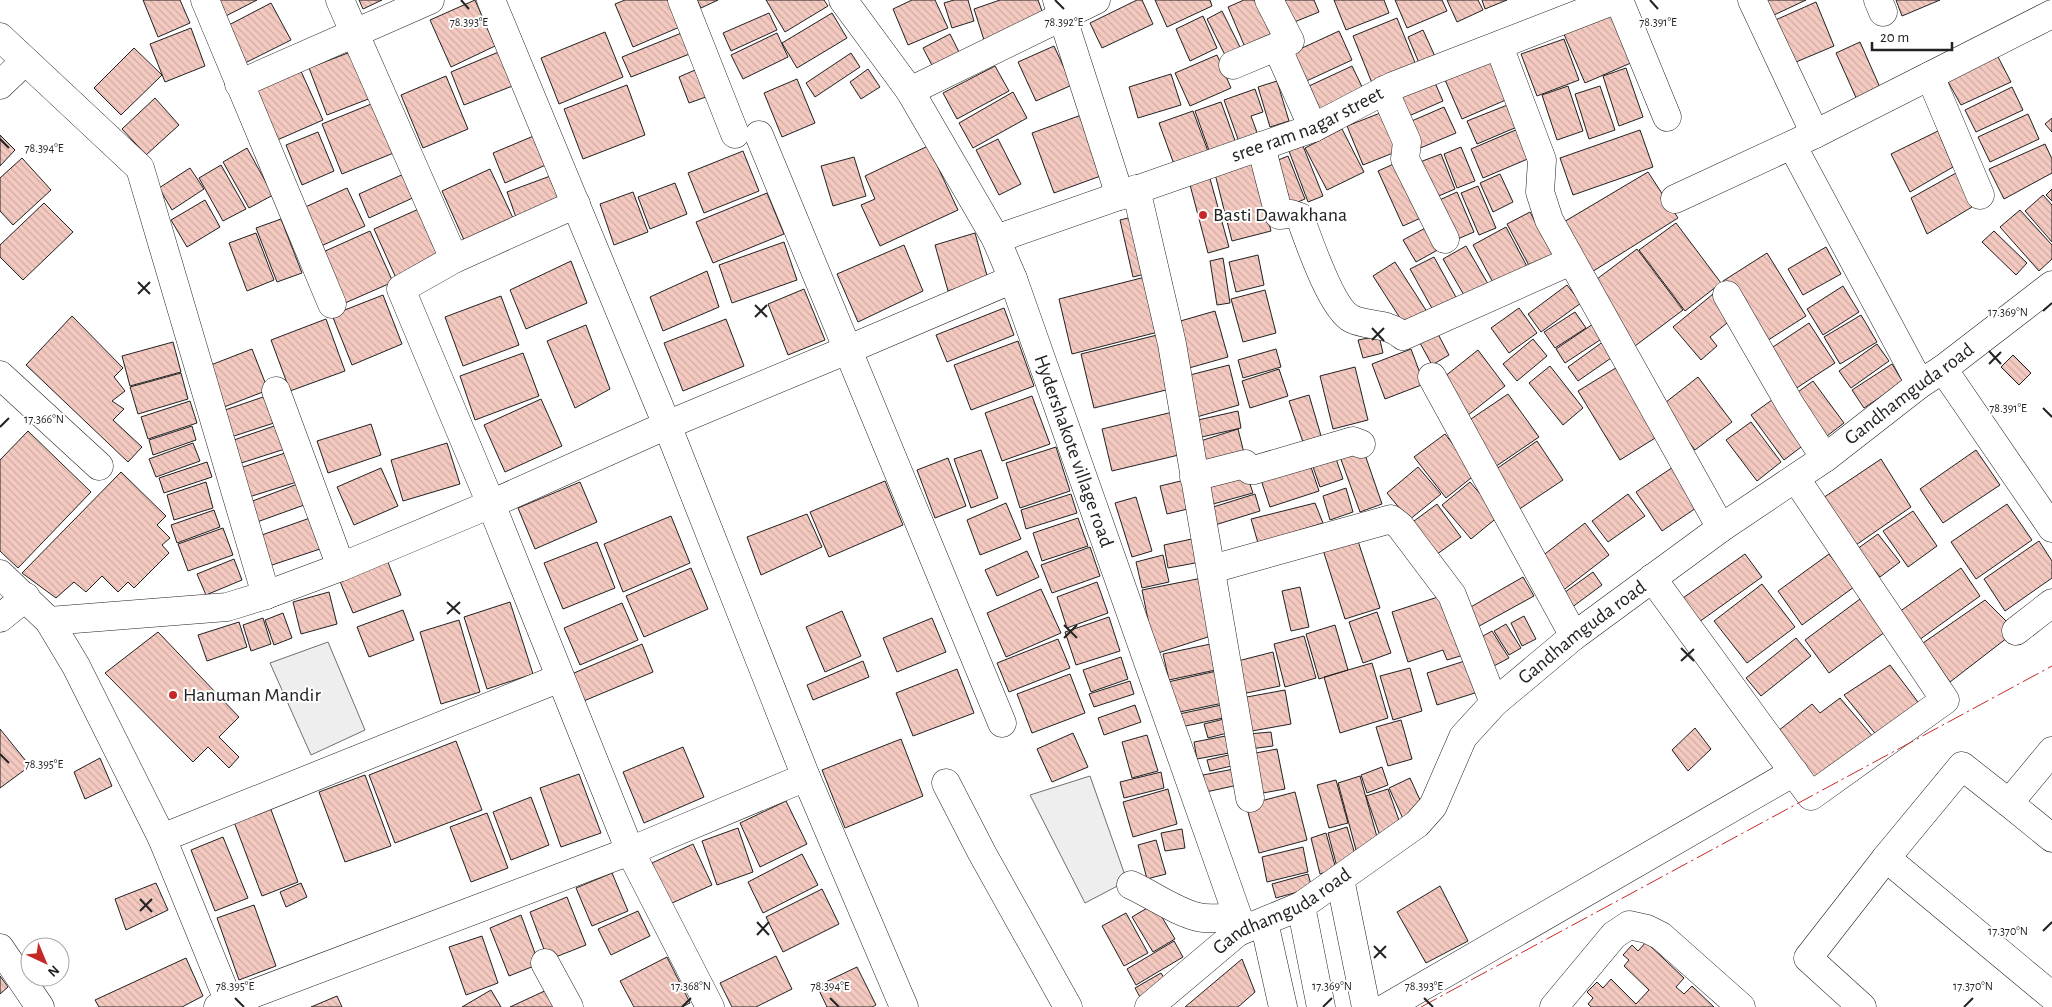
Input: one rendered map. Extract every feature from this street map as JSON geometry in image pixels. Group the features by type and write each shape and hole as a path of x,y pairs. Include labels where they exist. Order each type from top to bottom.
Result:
{"street":[{"path":"205,0 332,304"},
{"path":"340,0 454,259"},
{"path":"239,84 430,0"},
{"path":"491,0 667,425 806,777 904,1007"},
{"path":"682,0 847,350 1002,723"},
{"name":"Hydershakote village road","path":"844,0 910,91 996,239 1013,279 1238,924"},
{"path":"910,91 1060,8 1096,0"},
{"path":"1233,65 1290,41 1269,0"},
{"path":"1615,0 1666,116"},
{"name":"sree ram nagar street","path":"996,239 1313,128 1384,90 1615,0"},
{"path":"1752,0 1803,140 1920,384"},
{"path":"1060,8 1128,192 1172,344 1250,798"},
{"path":"1675,199 1803,140 2052,14"},
{"path":"0,37 140,168 266,595"},
{"path":"1499,46 1542,160 1540,192 1549,220 1721,528"},
{"path":"1277,47 1313,128"},
{"path":"0,84 25,61"},
{"path":"1930,76 1980,195"},
{"path":"1384,90 1407,142 1405,159 1445,239"},
{"path":"1261,146 1279,215 1291,214 1300,217 1339,307 1350,318 1394,329 1402,336 1571,261"},
{"path":"576,204 454,259 401,289 491,504 630,851 710,1007"},
{"path":"49,621 227,607 266,595 341,567 491,504 667,425 1013,279"},
{"name":"Gandhamguda road","path":"1150,1007 1238,924 1264,922 1301,906 1416,824 1434,806 1463,737 1494,703 1574,636 1721,528 1796,479 2052,285"},
{"path":"1727,295 1791,406 1824,458"},
{"path":"1943,369 2052,528"},
{"path":"0,375 99,466"},
{"path":"1432,378 1574,636"},
{"path":"276,391 341,567"},
{"path":"1194,478 1245,464 1250,470 1254,470 1354,441 1360,444"},
{"path":"1652,578 1811,796 1945,700 1796,479"},
{"path":"1212,569 1391,519 1400,526 1452,595 1494,703"},
{"path":"0,574 49,621 76,666 162,838 226,1005 630,851 806,777"},
{"path":"0,618 26,597"},
{"path":"2016,631 2052,603"},
{"path":"162,838 560,678"},
{"path":"2009,803 2052,751"},
{"path":"1862,1007 1808,958 1886,858 1962,766 2052,838"},
{"path":"1386,1007 1794,772"},
{"path":"946,783 982,853 1068,1007"},
{"path":"1886,858 2052,996"},
{"path":"1340,879 1366,1007"},
{"path":"1131,885 1177,910 1200,918 1238,924"},
{"path":"1301,906 1321,1007"},
{"path":"1264,922 1283,1007"},
{"path":"1554,1007 1614,935 1629,925 1647,929 1661,936 1741,1007"},
{"path":"0,948 40,1007"},
{"path":"546,963 569,1007"}],"shaded area":[{"path":"328,642 365,730 311,755 270,663"},
{"path":"1090,776 1127,881 1085,903 1030,795"}],"building":[{"path":"143,0 180,0 190,23 158,37"},
{"path":"211,0 257,0 220,19"},
{"path":"359,0 382,0 363,9"},
{"path":"475,0 495,46 451,67 430,20"},
{"path":"625,0 680,0 689,23 633,47 615,4"},
{"path":"697,0 718,0 701,8"},
{"path":"766,0 824,0 828,6 785,32"},
{"path":"912,0 935,0 948,28 908,45 893,9"},
{"path":"954,0 968,0 974,21 952,28 944,3"},
{"path":"1000,0 1038,0 1045,19 984,40 974,9"},
{"path":"1137,0 1142,0 1153,24 1102,48 1090,23"},
{"path":"1155,0 1210,0 1212,6 1167,27"},
{"path":"1244,0 1265,0 1280,37 1247,52 1228,7"},
{"path":"1277,0 1314,0 1319,12 1287,25"},
{"path":"1334,0 1384,0 1389,13 1346,30"},
{"path":"1395,0 1442,0 1447,11 1407,28"},
{"path":"1447,0 1478,0 1483,10 1457,22"},
{"path":"1482,0 1507,0 1485,9"},
{"path":"1765,0 1806,0 1772,16"},
{"path":"1896,0 1940,0 1902,16"},
{"path":"1816,2 1834,46 1789,65 1771,22"},
{"path":"271,3 291,40 243,64 225,27"},
{"path":"1222,11 1242,51 1227,59 1207,19"},
{"path":"1612,11 1633,62 1585,83 1563,32"},
{"path":"769,13 777,30 731,51 723,33"},
{"path":"832,13 847,38 797,68 782,43"},
{"path":"1203,16 1217,48 1190,61 1176,29"},
{"path":"1397,18 1418,70 1374,88 1353,36"},
{"path":"191,28 205,66 165,82 150,44"},
{"path":"1423,30 1438,63 1422,70 1408,37"},
{"path":"1339,31 1352,60 1300,84 1287,55"},
{"path":"605,32 623,77 559,104 541,58"},
{"path":"684,32 692,53 631,77 622,57"},
{"path":"777,33 788,57 743,79 731,55"},
{"path":"950,34 964,62 937,75 923,48"},
{"path":"1564,39 1579,80 1537,96 1521,54"},
{"path":"1860,42 1882,92 1858,102 1836,53"},
{"path":"1054,46 1072,85 1036,101 1018,62"},
{"path":"134,48 162,75 121,115 94,88"},
{"path":"353,51 371,98 327,115 309,68"},
{"path":"501,51 515,85 464,105 451,72"},
{"path":"851,53 860,67 815,97 806,83"},
{"path":"1488,53 1508,99 1462,119 1442,73"},
{"path":"1217,55 1231,88 1190,106 1175,73"},
{"path":"1997,55 2011,82 1961,105 1947,80"},
{"path":"995,66 1009,91 957,119 943,93"},
{"path":"1352,66 1366,95 1323,116 1309,86"},
{"path":"1626,68 1643,117 1619,126 1603,76"},
{"path":"300,69 323,120 275,141 253,90"},
{"path":"868,69 880,87 861,99 850,82"},
{"path":"695,70 706,97 689,103 679,77"},
{"path":"1171,74 1181,105 1138,118 1129,87"},
{"path":"446,76 468,129 423,148 401,95"},
{"path":"1432,76 1443,101 1402,119 1391,93"},
{"path":"797,79 815,123 782,137 764,93"},
{"path":"1277,81 1289,121 1270,127 1258,87"},
{"path":"627,85 645,135 583,159 564,109"},
{"path":"1568,86 1583,131 1557,140 1542,95"},
{"path":"1600,86 1615,130 1589,139 1575,94"},
{"path":"2012,87 2023,110 1976,132 1965,110"},
{"path":"1255,89 1263,112 1251,116 1258,135 1239,142 1224,100"},
{"path":"1013,92 1027,118 973,148 959,123"},
{"path":"155,98 179,125 146,155 122,129"},
{"path":"376,102 396,152 342,174 322,124"},
{"path":"1221,102 1237,146 1211,156 1195,111"},
{"path":"1515,102 1524,124 1477,144 1467,121"},
{"path":"1444,107 1456,133 1418,149 1407,123"},
{"path":"1388,110 1403,149 1363,165 1347,126"},
{"path":"1193,111 1209,154 1175,167 1159,123"},
{"path":"1084,114 1106,174 1054,193 1032,133"},
{"path":"2028,114 2039,139 1990,162 1978,137"},
{"path":"2052,118 2052,132 2045,124"},
{"path":"1525,126 1537,155 1483,178 1471,149"},
{"path":"1342,129 1364,172 1327,190 1305,148"},
{"path":"1640,130 1653,167 1573,195 1560,158"},
{"path":"1938,131 1953,167 1910,192 1891,154"},
{"path":"318,132 334,171 302,185 286,145"},
{"path":"0,135 15,150 0,166"},
{"path":"536,135 548,164 505,183 493,153"},
{"path":"998,139 1021,184 999,195 976,150"},
{"path":"2045,144 2052,159 2052,173 2004,199 1989,169"},
{"path":"928,146 958,210 880,246 861,205 875,199 865,176"},
{"path":"1303,146 1323,196 1308,202 1289,151"},
{"path":"1461,147 1475,181 1457,188 1444,154"},
{"path":"247,148 273,195 249,208 223,162"},
{"path":"743,151 759,191 704,213 688,173"},
{"path":"1441,154 1455,189 1434,198 1420,162"},
{"path":"1288,156 1305,199 1288,206 1271,163"},
{"path":"854,157 866,196 833,206 821,166"},
{"path":"22,158 51,190 13,225 0,211 0,178"},
{"path":"1253,160 1271,231 1232,241 1214,170"},
{"path":"1398,162 1423,217 1403,226 1378,171"},
{"path":"221,165 246,209 223,221 199,178"},
{"path":"190,168 204,189 172,210 159,188"},
{"path":"490,169 513,218 464,240 442,191"},
{"path":"1648,172 1678,218 1587,275 1557,226"},
{"path":"406,173 417,196 369,218 359,194"},
{"path":"1956,173 1972,207 1927,234 1911,198"},
{"path":"1500,174 1513,202 1493,212 1480,183"},
{"path":"553,175 564,206 518,223 507,192"},
{"path":"1209,175 1229,247 1208,253 1189,181"},
{"path":"675,183 687,214 650,229 638,197"},
{"path":"1478,186 1496,228 1479,235 1461,193"},
{"path":"347,188 365,226 319,247 301,209"},
{"path":"2052,189 2052,201 2046,195"},
{"path":"633,192 648,232 614,245 600,204"},
{"path":"1457,192 1474,232 1453,241 1435,202"},
{"path":"767,193 784,234 713,263 696,222"},
{"path":"2043,195 2052,205 2052,242 2025,211"},
{"path":"205,200 220,227 187,247 171,220"},
{"path":"44,203 73,232 23,280 0,257 0,245"},
{"path":"421,208 442,257 396,278 374,229"},
{"path":"2020,210 2052,245 2052,259 2039,271 2000,227"},
{"path":"1530,212 1556,261 1533,273 1507,224"},
{"path":"1136,216 1149,273 1133,277 1120,220"},
{"path":"281,219 302,273 277,282 256,228"},
{"path":"1676,223 1721,283 1685,311 1639,250"},
{"path":"1431,225 1443,247 1416,262 1403,240"},
{"path":"1506,227 1530,272 1497,290 1473,245"},
{"path":"370,231 393,282 345,303 323,252"},
{"path":"1994,231 2027,263 2016,275 1982,242"},
{"path":"256,233 274,280 247,291 229,243"},
{"path":"975,233 988,279 948,291 935,245"},
{"path":"784,242 797,280 732,303 719,265"},
{"path":"904,245 923,291 858,322 837,274"},
{"path":"1466,246 1491,289 1468,302 1443,259"},
{"path":"1826,247 1841,274 1803,295 1788,269"},
{"path":"1637,249 1683,310 1635,346 1589,285"},
{"path":"1767,253 1806,316 1762,344 1723,281"},
{"path":"1258,255 1264,285 1236,292 1229,262"},
{"path":"1434,257 1457,299 1434,312 1410,269"},
{"path":"1223,258 1230,303 1217,305 1210,261"},
{"path":"571,261 587,303 526,329 510,290"},
{"path":"1395,262 1431,318 1409,332 1373,276"},
{"path":"707,271 719,307 663,331 650,297"},
{"path":"1153,275 1166,330 1072,354 1059,299"},
{"path":"1567,285 1581,303 1541,332 1528,314"},
{"path":"1843,286 1859,312 1823,335 1807,309"},
{"path":"804,289 825,340 788,355 768,304"},
{"path":"1265,290 1276,333 1243,342 1231,299"},
{"path":"1713,294 1733,318 1710,337 1717,346 1701,360 1673,327"},
{"path":"383,295 402,344 352,365 332,315"},
{"path":"501,296 519,345 463,366 445,317"},
{"path":"1004,308 1014,335 947,362 936,335"},
{"path":"1519,308 1537,333 1509,353 1491,328"},
{"path":"1215,311 1228,357 1189,368 1177,322"},
{"path":"1575,312 1586,328 1555,348 1544,332"},
{"path":"1861,315 1877,342 1840,364 1824,337"},
{"path":"72,316 123,368 114,377 125,391 112,401 124,409 113,420 142,447 128,462 26,365"},
{"path":"326,319 345,371 290,391 271,340"},
{"path":"726,319 744,366 683,391 664,343"},
{"path":"1809,323 1835,363 1795,389 1770,349"},
{"path":"1593,324 1603,338 1565,363 1556,349"},
{"path":"586,325 610,389 575,408 547,341"},
{"path":"1161,334 1174,388 1094,408 1081,354"},
{"path":"1438,334 1449,355 1432,365 1420,343"},
{"path":"1379,336 1383,353 1363,358 1358,340"},
{"path":"1533,339 1547,356 1517,381 1503,364"},
{"path":"1018,341 1034,386 971,410 954,365"},
{"path":"1604,341 1614,356 1578,381 1568,367"},
{"path":"173,342 181,372 130,386 122,356"},
{"path":"1877,344 1889,361 1851,388 1839,371"},
{"path":"252,349 268,390 219,409 203,368"},
{"path":"1276,349 1281,367 1243,378 1238,360"},
{"path":"1411,349 1424,384 1385,399 1372,364"},
{"path":"1478,350 1505,386 1467,416 1439,381"},
{"path":"523,353 539,396 475,420 460,376"},
{"path":"2013,355 2031,373 2019,385 2001,367"},
{"path":"1892,364 1903,382 1864,408 1852,390"},
{"path":"1229,365 1239,405 1193,418 1182,377"},
{"path":"1550,366 1583,408 1563,425 1529,383"},
{"path":"1619,366 1660,435 1620,460 1578,391"},
{"path":"1355,367 1368,420 1333,429 1320,376"},
{"path":"1279,369 1288,396 1250,408 1242,381"},
{"path":"181,373 188,399 138,414 130,387"},
{"path":"1698,377 1732,422 1695,450 1661,406"},
{"path":"1813,381 1844,423 1823,439 1791,397"},
{"path":"1508,394 1539,437 1495,467 1465,423"},
{"path":"269,395 277,422 231,437 222,411"},
{"path":"1309,395 1324,446 1306,451 1289,401"},
{"path":"1032,396 1050,444 1002,461 985,413"},
{"path":"1776,397 1809,441 1784,460 1751,415"},
{"path":"541,399 562,446 505,472 484,425"},
{"path":"190,401 197,423 148,439 141,417"},
{"path":"1177,411 1187,453 1112,471 1102,429"},
{"path":"1238,411 1241,428 1193,439 1189,422"},
{"path":"1751,422 1781,462 1757,481 1726,440"},
{"path":"280,424 288,448 235,465 228,442"},
{"path":"371,424 381,455 328,473 317,441"},
{"path":"192,426 196,440 153,455 149,440"},
{"path":"1238,429 1244,453 1196,466 1194,443"},
{"path":"28,431 91,492 18,568 0,551 0,460"},
{"path":"1445,434 1476,474 1446,498 1414,457"},
{"path":"1537,441 1563,480 1512,514 1486,476"},
{"path":"193,443 200,461 156,477 149,459"},
{"path":"447,443 460,484 403,501 391,460"},
{"path":"1362,446 1382,504 1360,512 1339,454"},
{"path":"1056,447 1070,491 1020,508 1006,463"},
{"path":"981,450 998,498 971,508 954,459"},
{"path":"1976,450 2000,485 1943,523 1920,489"},
{"path":"291,451 300,481 249,497 240,468"},
{"path":"1334,453 1343,479 1320,487 1311,461"},
{"path":"948,458 966,506 935,518 917,470"},
{"path":"1881,459 1911,507 1853,547 1820,500"},
{"path":"1309,461 1319,491 1270,507 1260,477"},
{"path":"207,462 212,477 164,493 159,478"},
{"path":"1676,465 1702,504 1662,531 1636,492"},
{"path":"1418,467 1441,494 1409,520 1387,493"},
{"path":"381,468 398,506 354,525 337,487"},
{"path":"121,472 166,516 157,525 170,538 162,545 169,553 134,588 128,582 118,592 102,576 86,592 74,582 56,598 22,573"},
{"path":"1246,472 1253,493 1206,506 1200,482"},
{"path":"1189,479 1196,507 1167,514 1160,486"},
{"path":"885,481 903,525 829,557 810,512"},
{"path":"206,482 213,508 174,520 167,495"},
{"path":"580,482 597,522 535,549 518,508"},
{"path":"1470,482 1499,516 1471,539 1442,505"},
{"path":"300,483 307,504 257,522 250,502"},
{"path":"1346,488 1353,512 1330,520 1323,496"},
{"path":"1071,494 1077,513 1026,529 1021,510"},
{"path":"1255,494 1260,511 1215,525 1210,508"},
{"path":"1628,494 1645,516 1608,542 1592,521"},
{"path":"1136,497 1152,551 1132,557 1115,503"},
{"path":"1006,503 1021,539 980,555 967,520"},
{"path":"1315,503 1323,523 1258,543 1251,519"},
{"path":"1437,504 1461,537 1433,557 1410,524"},
{"path":"2007,504 2032,540 1976,579 1951,542"},
{"path":"214,510 220,527 177,543 171,525"},
{"path":"1913,511 1937,546 1908,567 1883,531"},
{"path":"807,514 822,547 761,575 747,537"},
{"path":"671,516 690,563 623,592 604,544"},
{"path":"310,518 320,549 266,567 256,537"},
{"path":"1078,518 1088,546 1042,561 1033,533"},
{"path":"1585,523 1609,555 1561,592 1537,560"},
{"path":"223,528 233,555 188,571 178,544"},
{"path":"1878,534 1900,562 1880,577 1857,549"},
{"path":"1201,537 1206,561 1168,568 1164,545"},
{"path":"1357,538 1380,608 1345,619 1323,550"},
{"path":"2039,541 2052,561 2052,578 2005,611 1984,579"},
{"path":"597,542 615,588 563,609 544,563"},
{"path":"1090,547 1100,576 1052,593 1041,565"},
{"path":"1027,551 1039,577 997,596 985,570"},
{"path":"1745,554 1762,577 1699,622 1683,598"},
{"path":"1829,554 1854,587 1802,625 1778,591"},
{"path":"1163,555 1169,582 1142,588 1136,562"},
{"path":"234,559 242,580 206,595 197,574"},
{"path":"387,560 401,595 353,613 339,579"},
{"path":"691,568 708,609 644,637 626,596"},
{"path":"1961,568 1980,596 1919,640 1899,612"},
{"path":"1593,572 1602,585 1571,608 1561,595"},
{"path":"1212,576 1211,636 1155,654 1142,590"},
{"path":"1523,577 1534,596 1472,630 1462,612"},
{"path":"1097,582 1108,613 1067,628 1057,597"},
{"path":"1762,584 1795,627 1747,663 1714,621"},
{"path":"1300,587 1309,627 1291,631 1282,591"},
{"path":"1041,589 1061,633 1006,657 987,613"},
{"path":"329,592 337,624 301,634 293,602"},
{"path":"1447,594 1467,654 1447,660 1443,650 1408,662 1392,612"},
{"path":"1860,599 1885,632 1829,673 1805,640"},
{"path":"1985,600 2016,631 1950,682 1923,643"},
{"path":"510,602 533,674 487,689 464,617"},
{"path":"622,603 638,640 580,665 564,628"},
{"path":"403,610 414,640 369,657 357,627"},
{"path":"842,611 861,656 825,672 806,627"},
{"path":"1377,612 1391,653 1363,663 1349,622"},
{"path":"283,613 292,638 274,645 265,620"},
{"path":"1524,616 1536,639 1522,646 1511,623"},
{"path":"1109,617 1120,651 1076,665 1065,632"},
{"path":"263,618 271,644 251,651 243,625"},
{"path":"932,618 946,652 897,672 883,638"},
{"path":"459,620 480,692 441,704 420,632"},
{"path":"239,622 247,647 207,661 198,635"},
{"path":"1506,624 1521,648 1509,655 1494,631"},
{"path":"1335,625 1348,670 1319,679 1306,634"},
{"path":"1492,631 1509,658 1492,667 1476,640"},
{"name":"Hanuman Mandir","path":"158,632 239,717 219,737 239,757 229,768 208,747 193,762 105,673"},
{"path":"1304,636 1316,678 1285,687 1274,644"},
{"path":"1796,638 1811,656 1761,696 1746,678"},
{"path":"1058,639 1070,668 1009,692 997,663"},
{"path":"1220,642 1225,668 1169,680 1163,654"},
{"path":"642,644 653,672 579,703 567,676"},
{"path":"1273,652 1280,686 1237,695 1234,662"},
{"path":"1121,657 1128,679 1091,692 1083,670"},
{"path":"1468,660 1478,692 1437,705 1427,673"},
{"path":"863,661 869,677 813,700 807,685"},
{"path":"1372,663 1388,718 1340,733 1324,677"},
{"path":"1890,665 1921,706 1878,737 1844,695"},
{"path":"1410,668 1422,711 1393,720 1380,676"},
{"path":"957,669 974,713 913,736 896,693"},
{"path":"1221,670 1228,702 1175,713 1168,682"},
{"path":"1070,674 1085,713 1032,733 1017,694"},
{"path":"1130,681 1134,694 1094,707 1089,694"},
{"path":"1285,690 1291,724 1241,733 1236,699"},
{"path":"1840,698 1874,738 1813,787 1773,735 1812,704 1820,713"},
{"path":"1226,704 1228,717 1181,727 1179,714"},
{"path":"1135,705 1141,722 1104,735 1098,718"},
{"path":"1232,717 1235,731 1208,738 1204,724"},
{"path":"1401,720 1412,759 1388,766 1376,727"},
{"path":"1695,728 1711,749 1688,771 1672,750"},
{"path":"0,729 30,766 0,788"},
{"path":"1271,732 1273,746 1250,749 1248,734"},
{"path":"1073,733 1088,767 1052,782 1037,749"},
{"path":"1236,734 1240,751 1197,759 1194,742"},
{"path":"1147,735 1158,771 1132,778 1122,742"},
{"path":"901,739 923,796 845,828 822,770"},
{"path":"456,741 482,810 395,843 369,775"},
{"path":"683,747 704,797 644,823 623,772"},
{"path":"1277,749 1285,789 1252,795 1245,755"},
{"path":"1237,753 1240,764 1210,771 1207,760"},
{"path":"100,758 112,786 85,799 74,772"},
{"path":"1244,767 1247,783 1206,792 1203,775"},
{"path":"1382,767 1388,785 1367,793 1361,775"},
{"path":"1161,772 1164,788 1124,798 1120,782"},
{"path":"579,774 601,833 561,847 540,788"},
{"path":"365,775 391,846 345,862 319,792"},
{"path":"1360,776 1379,844 1356,850 1338,783"},
{"path":"1410,778 1425,811 1404,821 1389,788"},
{"path":"1336,780 1348,823 1329,828 1317,785"},
{"path":"1168,789 1177,824 1133,837 1123,802"},
{"path":"1388,789 1402,829 1380,836 1366,796"},
{"path":"1295,792 1307,840 1259,853 1246,805"},
{"path":"531,797 549,845 511,860 493,812"},
{"path":"786,801 807,844 760,867 740,823"},
{"path":"270,807 298,882 262,896 234,822"},
{"path":"487,813 508,868 471,882 450,827"},
{"path":"1347,827 1357,861 1337,867 1328,833"},
{"path":"738,828 753,872 717,885 702,841"},
{"path":"1182,829 1185,848 1165,851 1161,833"},
{"path":"1326,833 1336,869 1320,874 1311,838"},
{"path":"223,837 248,898 215,911 191,850"},
{"path":"1156,840 1166,874 1147,879 1138,845"},
{"path":"693,844 712,885 670,904 652,863"},
{"path":"1303,847 1308,872 1267,882 1262,857"},
{"path":"802,854 818,885 763,913 748,882"},
{"path":"612,873 628,911 592,926 576,888"},
{"path":"1308,874 1312,888 1276,898 1272,884"},
{"path":"156,883 168,910 126,930 115,899"},
{"path":"301,883 307,897 286,907 280,892"},
{"path":"1440,886 1468,941 1426,963 1397,912"},
{"path":"822,889 839,924 783,952 766,917"},
{"path":"567,897 586,945 548,960 530,912"},
{"path":"1154,904 1175,939 1153,952 1132,917"},
{"path":"254,905 276,966 239,980 217,918"},
{"path":"638,911 650,936 611,955 598,929"},
{"path":"1126,913 1148,953 1124,966 1102,926"},
{"path":"521,915 539,964 509,976 490,928"},
{"path":"482,936 498,983 466,995 449,947"},
{"path":"1174,941 1183,957 1136,985 1127,969"},
{"path":"1646,942 1684,978 1676,987 1684,994 1692,986 1714,1007 1591,1007 1588,1004 1593,998 1587,992 1597,982 1603,988 1611,979 1636,1004 1649,990 1624,966 1629,960 1623,955 1632,945 1638,951"},
{"path":"776,956 792,989 756,1007 732,1007 720,983"},
{"path":"667,957 690,1003 682,1007 634,1007 620,981"},
{"path":"186,958 203,996 182,1007 99,1007 95,1000"},
{"path":"1242,959 1255,992 1238,1007 1185,1007"},
{"path":"857,967 876,1005 872,1007 827,1007 817,986"},
{"path":"1161,973 1166,981 1140,997 1135,988"},
{"path":"0,976 8,987 0,994"},
{"path":"551,988 560,1007 510,1007"},
{"path":"491,990 501,1007 462,1007"},
{"path":"337,996 342,1007 311,1007"}],"power":[{"path":"1421,1007 2052,666"}],"place":[{"name":"Basti Dawakhana","path":"1203,215"},
{"name":"Hanuman Mandir","path":"173,695"}]}
